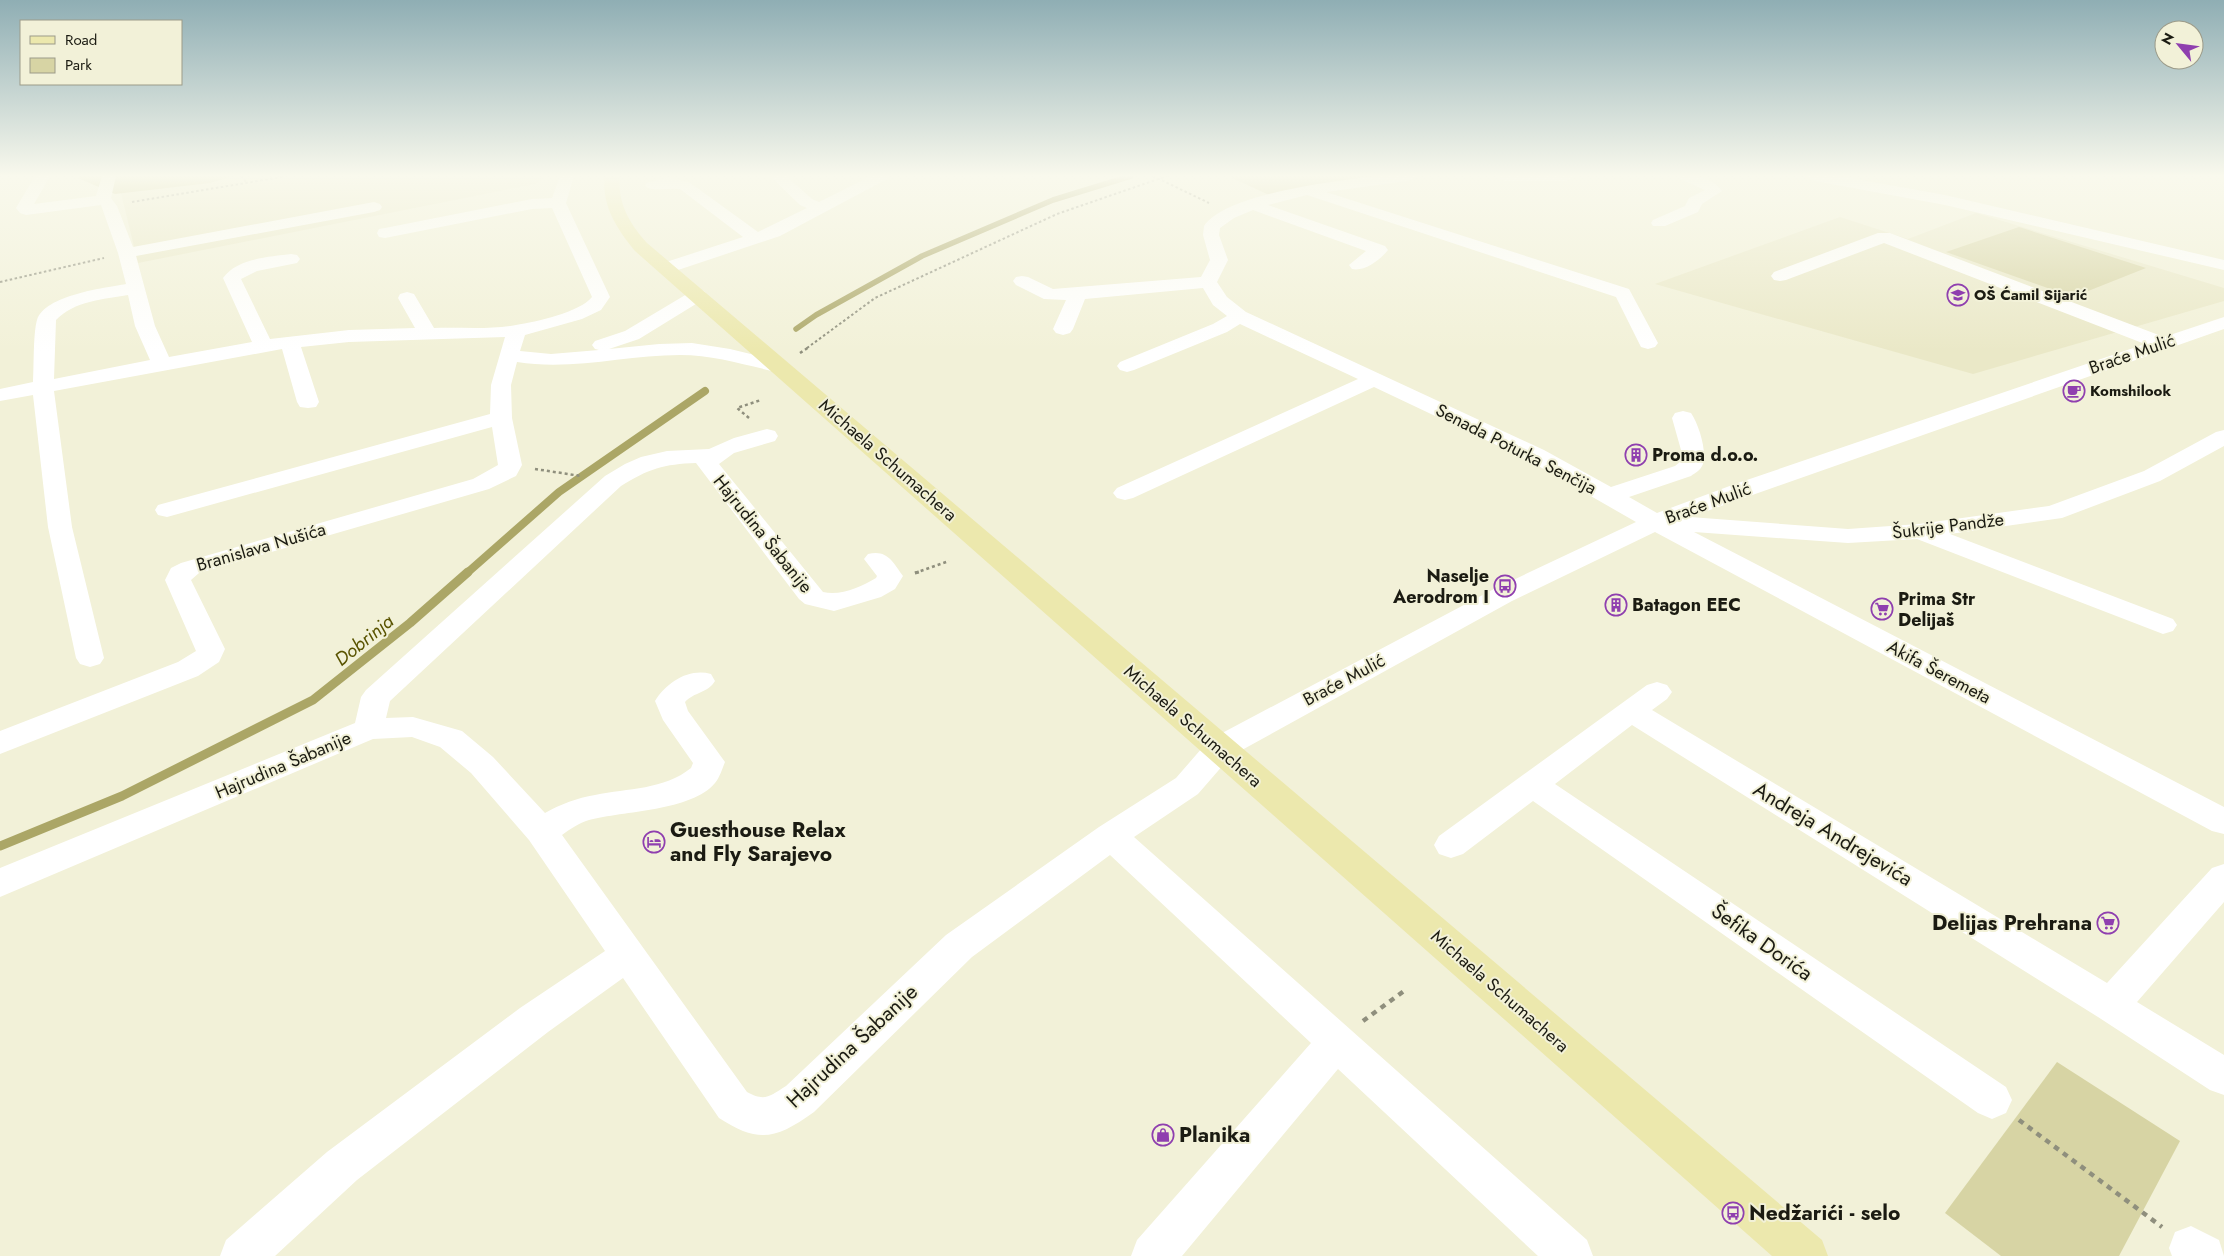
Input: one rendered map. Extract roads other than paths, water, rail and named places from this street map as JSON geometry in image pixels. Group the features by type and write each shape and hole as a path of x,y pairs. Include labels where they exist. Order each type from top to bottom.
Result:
{"main road":[{"name":"Michaela Schumachera","path":"631,235 666,268 1806,1256"}],"street":[{"path":"119,235 127,253 145,326 162,365"},
{"path":"127,253 226,235"},
{"path":"0,395 290,342 348,336 516,331 575,314 594,306 601,297 573,235"},
{"path":"751,235 756,238"},
{"path":"666,268 766,235"},
{"path":"1022,281 1050,295 1208,282 1219,260 1211,235"},
{"path":"1336,235 1379,250 1358,265"},
{"path":"1443,235 1623,293 1648,343"},
{"path":"2094,235 2224,265"},
{"path":"1780,276 1884,237 2164,344"},
{"path":"264,346 232,278 236,272 242,270 291,259"},
{"name":"Senada Poturka Senčija","path":"1208,282 1220,301 1239,316 1536,455 1655,522"},
{"path":"90,658 60,528 44,387 47,319 52,312 63,305 136,288"},
{"path":"1063,329 1078,294"},
{"path":"509,355 534,360 632,335 698,295"},
{"path":"407,298 428,333"},
{"path":"1127,366 1220,328 1239,316"},
{"name":"Braće Mulić","path":"1220,748 1503,595 1655,522 1742,489 2224,322"},
{"path":"516,331 537,345 565,353 698,349 781,367"},
{"path":"167,510 502,418 500,385 516,331"},
{"path":"290,342 308,402"},
{"path":"501,394 565,353"},
{"path":"1124,492 1375,379"},
{"name":"Branislava Nušića","path":"0,743 188,669 209,656 211,648 178,580 180,574 190,568 482,484 508,471 510,466 502,418"},
{"path":"1610,496 1683,471 1691,465 1692,450 1683,418"},
{"name":"Hajrudina Šabanije","path":"767,436 725,448 713,456 707,464 808,593 814,598 834,603 872,590 886,583 890,576 877,559"},
{"name":"Šukrije Pandže","path":"1655,522 1848,536 1919,531 2053,513 2152,476 2224,436"},
{"path":"369,729 376,697 613,481 639,465 660,459 678,456 713,456"},
{"name":"Akifa Šeremeta","path":"1655,522 2224,822"},
{"path":"1919,531 2163,625"},
{"path":"541,831 579,811 602,804 673,794 690,786 704,775 709,762 674,713 670,701 679,690 701,681"},
{"path":"1451,845 1657,692"},
{"name":"Andreja Andrejevića","path":"1631,711 2112,1005 2224,1077"},
{"name":"Hajrudina Šabanije","path":"0,883 369,729 413,727 451,739 482,766 541,831 732,1105 749,1116 766,1118 782,1111 800,1099 959,946 1111,836 1187,786 1220,748"},
{"name":"Šefika Dorića","path":"1532,784 1992,1100"},
{"path":"1111,836 1571,1256"},
{"path":"2112,1005 2224,878"},
{"path":"242,1256 342,1166 534,1020 628,955"},
{"path":"1153,1256 1337,1041"}],"waterway":[{"name":"Dobrinja","path":"796,329 816,315 922,256 972,235"},
{"name":"Dobrinja","path":"467,573 559,492 705,391"},
{"name":"Dobrinja","path":"0,846 122,796 313,700 410,623 468,572"}],"place":[{"name":"OŠ Ćamil Sijarić","path":"1958,295"},
{"name":"Komshilook","path":"2074,391"},
{"name":"Proma d.o.o.","path":"1636,455"},
{"name":"Naselje Aerodrom I","path":"1505,586"},
{"name":"Batagon EEC","path":"1616,605"},
{"name":"Prima Str Delijaš","path":"1882,609"},
{"name":"Guesthouse Relax and Fly Sarajevo","path":"654,842"},
{"name":"Delijas Prehrana","path":"2108,923"},
{"name":"Planika","path":"1163,1135"},
{"name":"Nedžarići - selo","path":"1733,1213"}]}
